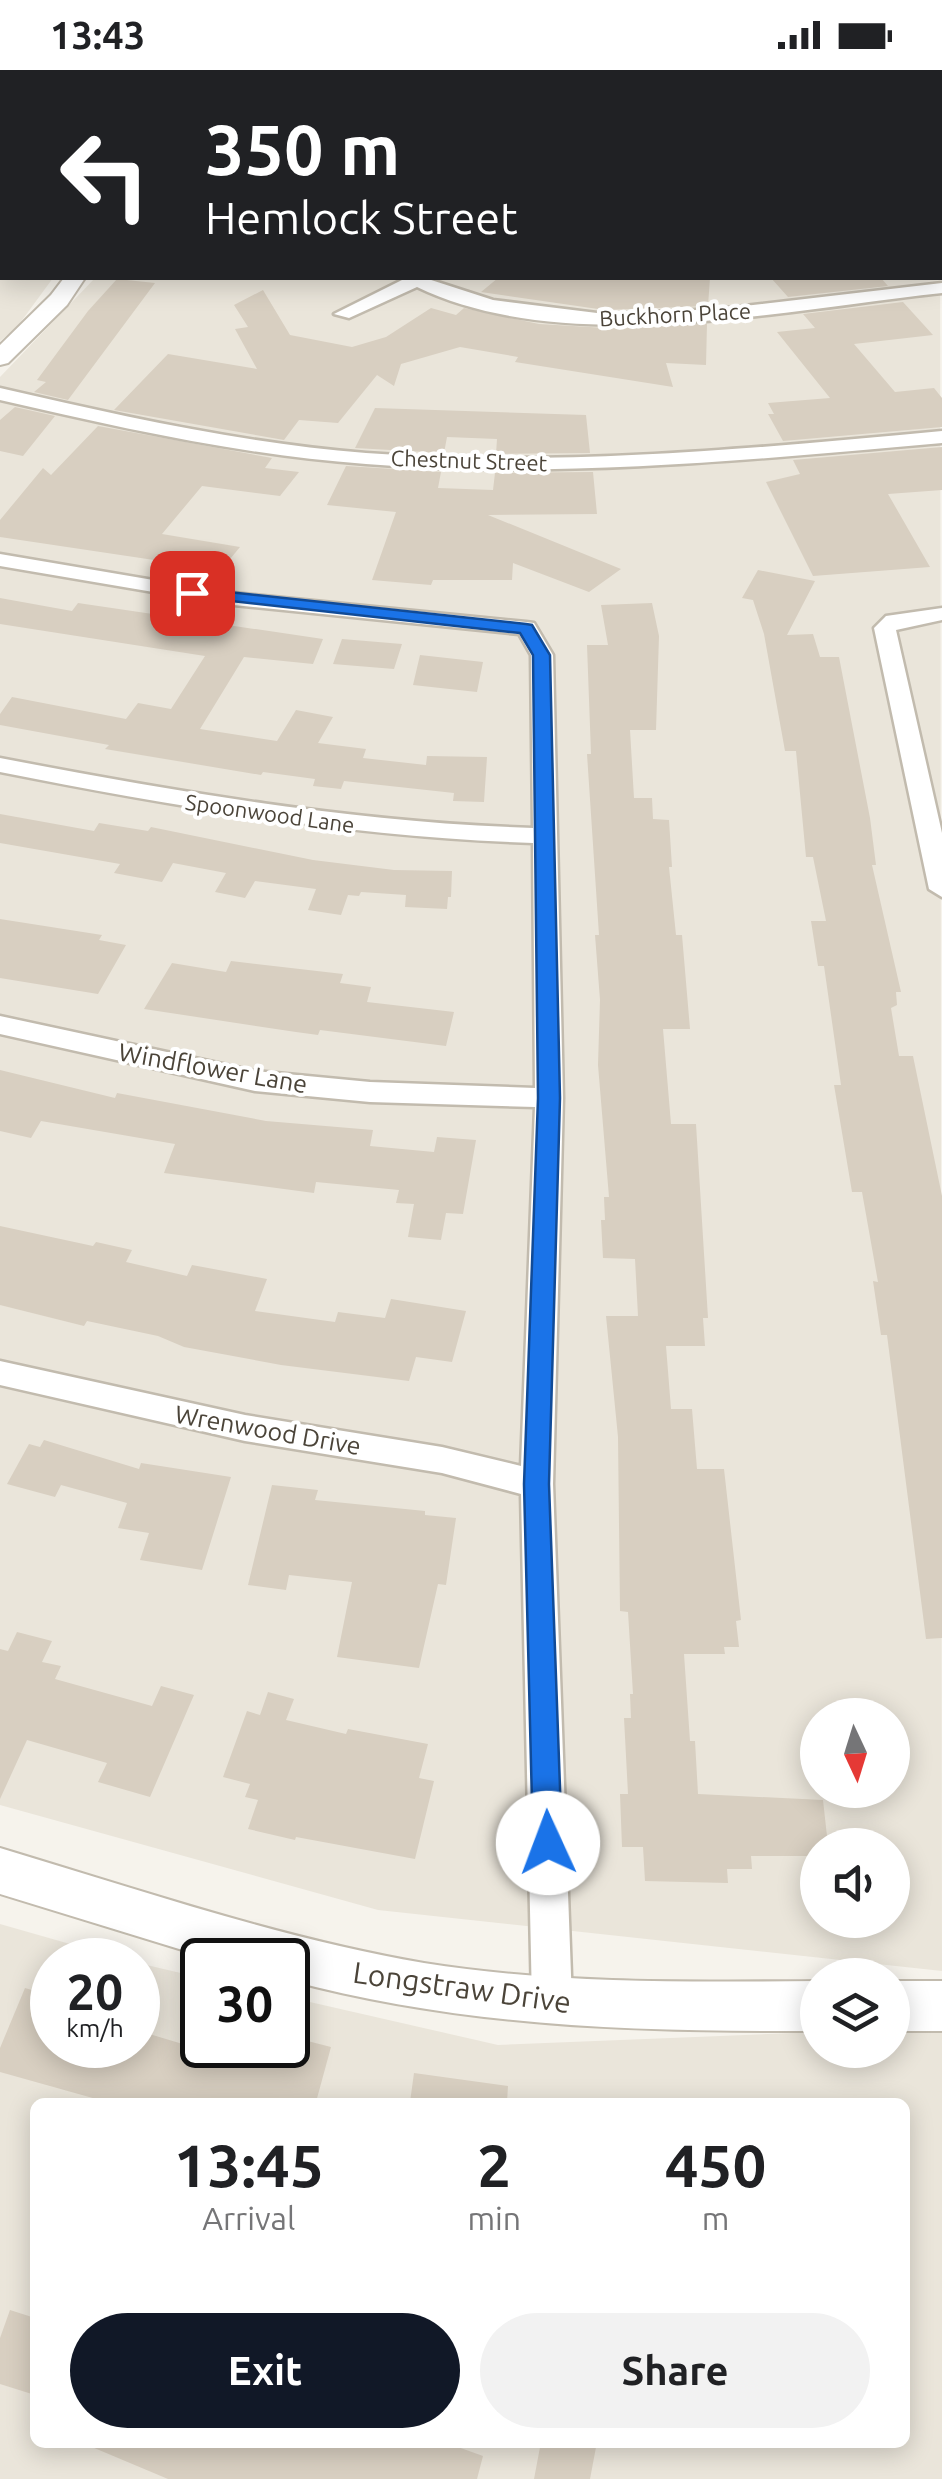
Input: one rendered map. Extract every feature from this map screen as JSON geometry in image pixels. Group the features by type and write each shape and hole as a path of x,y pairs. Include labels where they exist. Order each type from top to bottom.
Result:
{"street":[{"path":"0,358 59,300 73,280"},
{"path":"343,314 414,280"},
{"name":"Buckhorn Place","path":"418,280 466,299 520,312 602,320 678,318 942,288"},
{"name":"Chestnut Street","path":"0,394 152,430 286,450 534,464 671,461 942,437"},
{"path":"0,560 224,598 526,628 538,645 543,666 549,1098 536,1484 552,2002"},
{"path":"942,614 894,621 885,628 942,889"},
{"name":"Spoonwood Lane","path":"0,766 276,816 419,833 544,836"},
{"name":"Windflower Lane","path":"0,1025 254,1080 370,1092 549,1098"},
{"name":"Wrenwood Drive","path":"0,1373 245,1428 442,1460 536,1484"},
{"name":"Longstraw Drive","path":"0,1871 335,1969 426,1988 552,2002 665,2007 800,2006"},
{"path":"910,2006 942,2006"}],"shaded area":[{"path":"0,280 52,280 17,327 0,341"},
{"path":"93,280 940,280 942,1971 910,1968 910,1958 822,1958 378,1910 0,1805 0,377"},
{"path":"0,1924 49,1938 30,1938 30,2068 160,2068 160,1968 180,1973 180,2068 310,2068 310,2002 498,2045 800,2033 800,2068 910,2068 910,2028 942,2027 942,2479 0,2479"}],"building":[{"path":"116,280 155,283 68,400 34,392 46,382 37,380"},
{"path":"496,280 710,280 708,306 605,310 481,292"},
{"path":"773,280 883,280 888,286 788,297"},
{"path":"263,290 290,335 352,347 386,337 431,308 456,315 464,308 539,324 606,328 707,324 706,365 666,363 673,387 515,362 518,357 460,347 401,364 394,386 377,375 338,423 299,420 284,440 114,410 168,354 257,369 235,329 248,327 234,305"},
{"path":"903,302 933,335 854,344 895,392 934,388 942,398 942,427 783,441 768,414 774,414 768,403 830,398 777,332 815,328 803,314"},
{"path":"15,407 55,416 23,456 0,451 0,420"},
{"path":"375,408 586,415 590,453 496,454 497,439 447,437 444,453 355,448"},
{"path":"98,426 272,458 265,468 299,472 280,496 202,486 162,534 240,547 221,570 0,537 0,520 43,468 51,475"},
{"path":"942,447 942,490 888,494 930,567 813,576 766,482 800,474 793,460"},
{"path":"346,466 441,472 438,488 493,490 495,473 593,472 597,514 488,515 621,569 589,592 513,563 512,580 433,580 431,585 372,580 396,512 327,505"},
{"path":"758,570 815,581 787,635 813,634 820,657 839,657 870,818 876,865 872,865 901,992 896,992 897,1005 891,1008 899,1056 913,1056 942,1196 942,1638 926,1639 887,1335 881,1335 873,1281 878,1282 862,1192 852,1192 834,1085 841,1085 824,966 818,966 811,921 826,921 813,857 806,857 796,751 785,751 764,634 753,600 742,598"},
{"path":"0,598 72,611 78,603 323,639 313,664 244,657 200,729 277,741 296,710 333,717 318,743 366,749 363,758 426,765 427,756 487,757 484,802 453,801 454,793 344,781 341,789 313,786 315,779 263,772 261,775 105,749 109,745 0,725 0,714 12,697 126,719 138,703 171,709 205,656 0,624"},
{"path":"652,603 659,636 656,730 630,730 634,798 652,798 653,819 669,820 669,867 676,935 682,935 690,1029 663,1029 671,1124 696,1124 708,1318 703,1318 705,1346 666,1346 671,1409 692,1409 697,1469 724,1469 741,1620 736,1621 739,1647 724,1647 725,1654 684,1654 698,1794 800,1799 800,1808 824,1808 826,1828 800,1828 800,1856 751,1856 752,1869 727,1869 728,1883 645,1881 643,1847 622,1847 620,1794 628,1794 624,1718 631,1718 633,1694 628,1612 620,1611 618,1437 606,1316 638,1316 635,1259 603,1258 601,1220 605,1220 604,1197 609,1197 598,1065 600,1000 595,935 599,935 587,754 591,754 587,645 608,645 601,605"},
{"path":"342,639 402,644 394,669 333,664"},
{"path":"420,655 483,662 477,692 413,685"},
{"path":"0,814 94,831 99,823 148,831 151,827 313,860 394,870 452,871 451,897 447,909 405,907 406,895 361,892 359,896 348,895 341,915 308,910 316,889 255,881 245,898 215,892 226,873 173,863 162,882 114,873 120,864 0,843"},
{"path":"0,919 102,935 99,940 126,945 98,994 0,978"},
{"path":"231,961 343,974 340,983 371,987 367,1002 454,1012 446,1046 320,1030 318,1035 144,1009 172,963 226,972"},
{"path":"0,1070 115,1098 117,1093 266,1121 373,1130 370,1146 434,1152 437,1137 476,1140 463,1214 446,1213 441,1240 408,1237 414,1204 396,1203 399,1190 316,1182 314,1193 164,1173 175,1144 41,1121 31,1138 0,1131"},
{"path":"0,1226 93,1246 96,1242 132,1250 126,1262 187,1276 192,1265 267,1279 255,1311 335,1322 338,1312 385,1318 391,1299 466,1311 452,1362 416,1357 409,1381 281,1365 0,1305"},
{"path":"44,1440 139,1469 141,1463 231,1477 202,1570 140,1560 149,1533 118,1528 127,1503 61,1485 55,1497 7,1484 29,1444 40,1447"},
{"path":"272,1485 318,1490 315,1500 425,1511 425,1515 456,1518 446,1585 438,1584 419,1668 337,1657 352,1582 289,1575 286,1590 248,1585"},
{"path":"17,1632 52,1641 42,1662 61,1666 55,1679 152,1706 161,1686 194,1695 150,1797 98,1782 107,1763 27,1740 0,1799 0,1649 8,1651"},
{"path":"268,1692 294,1699 286,1720 346,1734 348,1729 428,1744 419,1778 434,1781 415,1859 248,1829 258,1800 245,1797 250,1784 223,1777 247,1711 260,1715"},
{"path":"25,1988 30,1989 30,2068 160,2068 160,2037 180,2043 180,2068 310,2068 310,2042 331,2047 317,2098 93,2098 0,2072 0,2048"},
{"path":"414,2073 508,2086 507,2098 411,2098"},
{"path":"10,2310 30,2316 30,2393 0,2384 0,2338"},
{"path":"94,2448 461,2448 483,2456 477,2479 168,2479"},
{"path":"540,2448 596,2448 590,2479 534,2479"}],"route":[{"path":"192,593 526,628 542,655 549,1098 536,1484 548,1843"}]}
